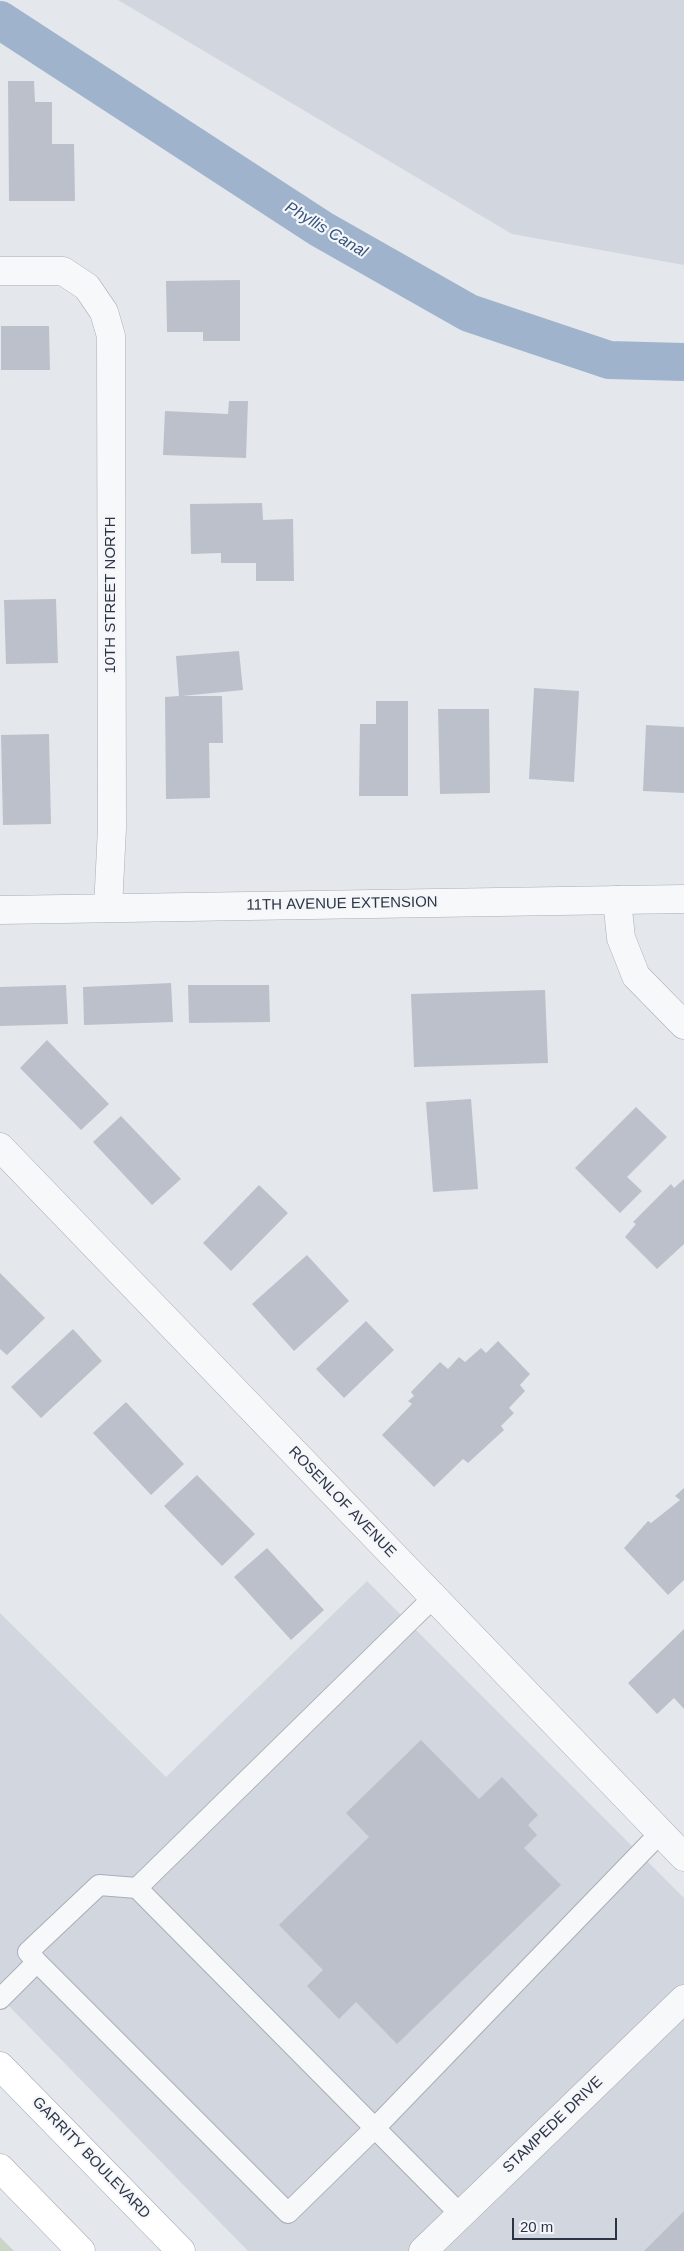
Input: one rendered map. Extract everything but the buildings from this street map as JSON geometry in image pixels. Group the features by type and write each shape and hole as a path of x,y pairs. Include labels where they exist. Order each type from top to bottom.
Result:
{"main road":[{"name":"GARRITY BOULEVARD","path":"0,2066 181,2251"},
{"path":"0,2168 81,2251"}],"street":[{"name":"10TH STREET NORTH","path":"0,271 63,272 87,287 104,312 111,336 112,828 108,908"},
{"name":"11TH AVENUE EXTENSION","path":"0,910 684,899"},
{"path":"617,900 621,938 636,976 684,1025"},
{"name":"ROSENLOF AVENUE","path":"0,1147 684,1858"},
{"name":"STAMPEDE DRIVE","path":"423,2251 684,1999"}],"lane":[{"path":"137,1888 434,1597"},
{"path":"460,2214 374,2129 137,1888 99,1885 28,1952 288,2212 374,2129 660,1833"},
{"path":"0,2000 38,1962"}],"shaded area":[{"path":"118,0 684,0 684,265 512,234"},
{"path":"367,1581 684,1898 684,2251 248,2251 0,1997 0,1613 166,1777"}],"green space":[{"path":"0,2237 14,2251 0,2251"}],"waterway":[{"name":"Phyllis Canal","path":"0,20 321,229 469,313 609,360 684,362"}]}
